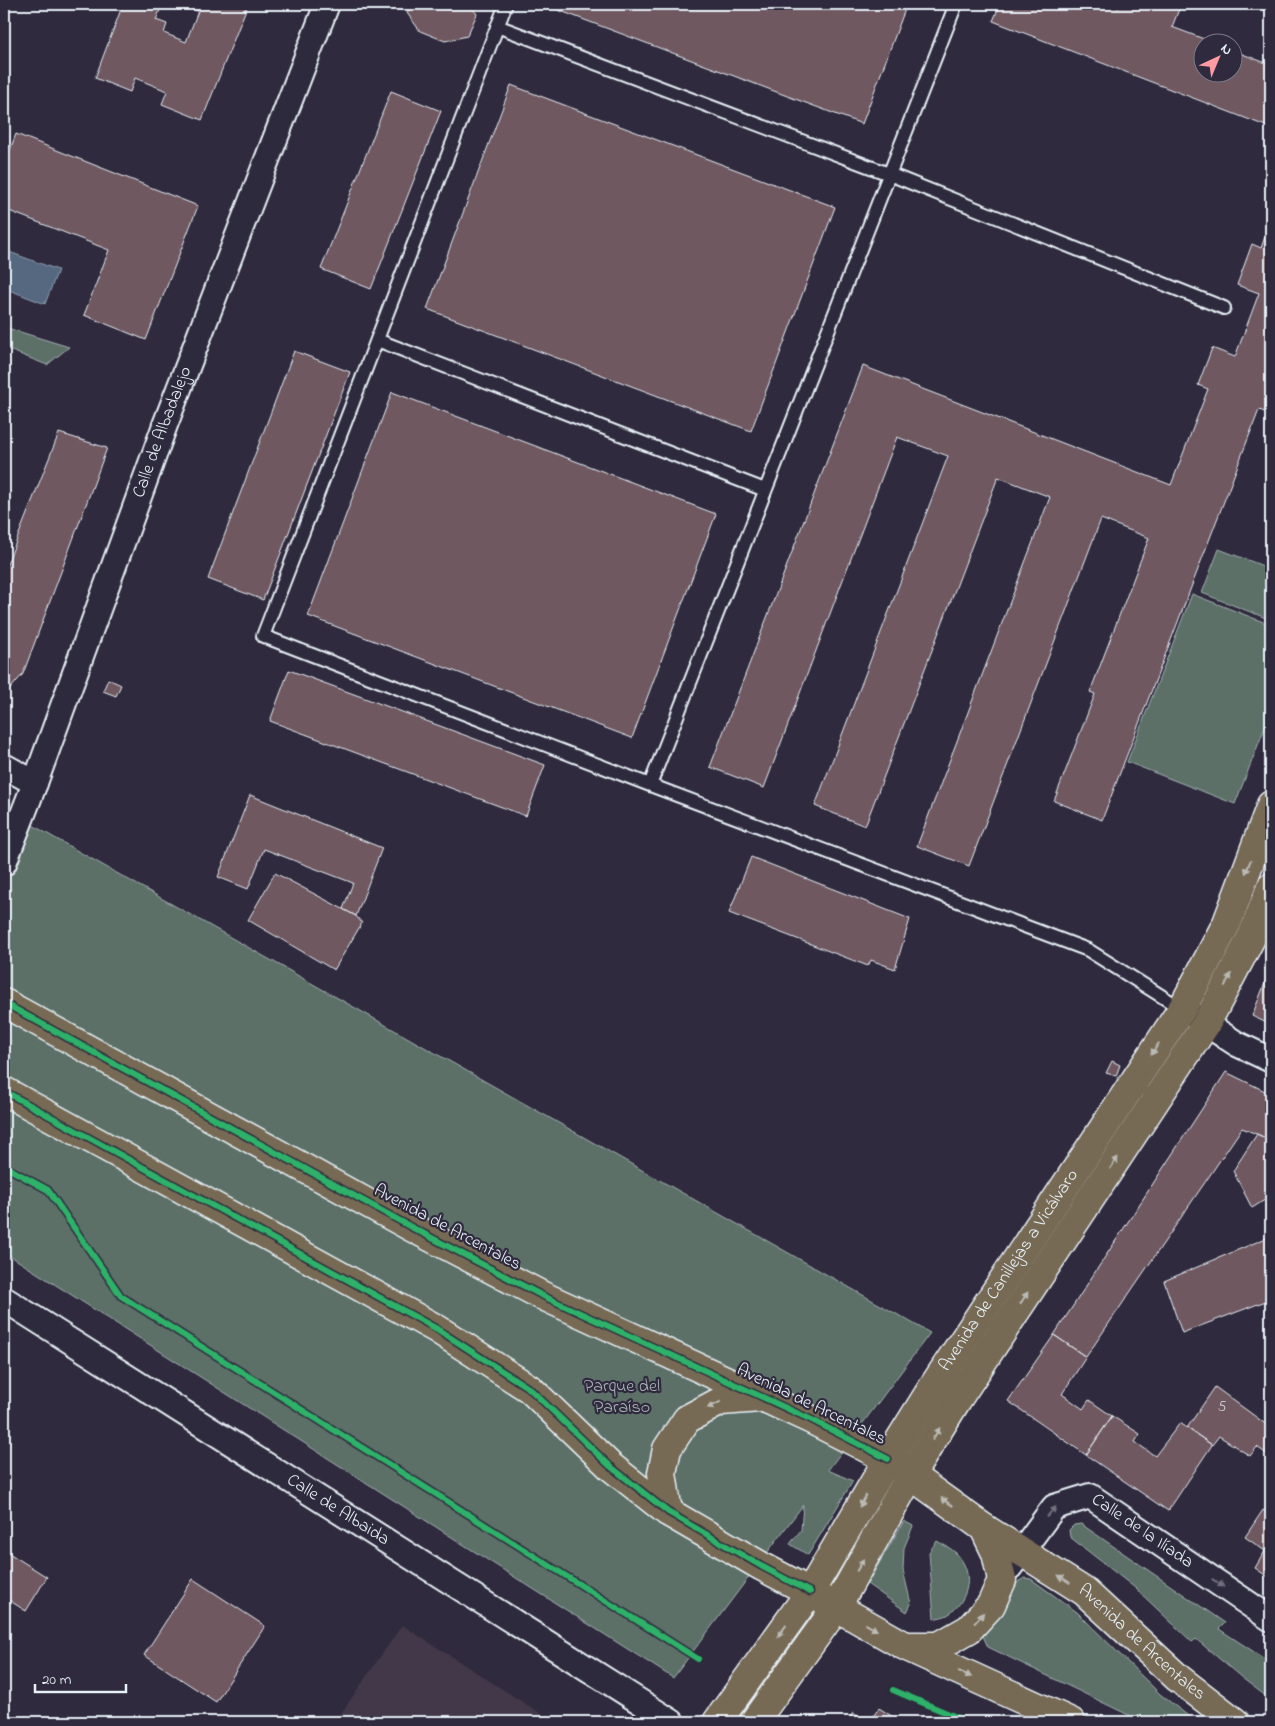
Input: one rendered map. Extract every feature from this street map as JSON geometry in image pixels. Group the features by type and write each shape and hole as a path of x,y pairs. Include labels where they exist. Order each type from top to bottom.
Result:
{"main road":[{"name":"Avenida de Canillejas a Vicálvaro","path":"717,1722 810,1592 888,1458 934,1385 1182,1009 1227,923 1271,805"},
{"name":"Avenida de Canillejas a Vicálvaro","path":"754,1722 836,1608 910,1476 957,1400 1206,1024 1252,936 1271,887"},
{"name":"Avenida de Arcentales","path":"4,1003 411,1227 541,1295 812,1420 888,1458 910,1476 984,1528 1022,1550 1085,1592 1178,1678 1235,1722"},
{"path":"4,1091 437,1329 530,1389 610,1466 668,1512 905,1646 1071,1722"},
{"name":"Avenida de Arcentales","path":"668,1512 662,1473 667,1449 687,1419 720,1401 762,1398"},
{"path":"905,1646 939,1646 969,1629 991,1605 1002,1580 996,1553 984,1528"}],"street":[{"name":"Calle de Albadalejo","path":"4,863 165,425 327,4"},
{"path":"4,766 35,783"},
{"path":"1182,1009 1238,1044 1271,1060"},
{"name":"Calle de Albaida","path":"4,1298 672,1722"},
{"name":"Calle de la Ilíada","path":"1002,1580 1054,1507 1090,1496 1271,1619"}],"lane":[{"path":"506,4 263,636 650,785 1088,950 1182,1009"},
{"path":"650,785 956,4"},
{"path":"497,26 889,174 1224,308"},
{"path":"377,340 765,490"}],"shaded area":[{"path":"402,1625 554,1722 335,1722"}],"green space":[{"path":"4,327 69,347 47,365 4,348"},
{"path":"1219,549 1271,569 1271,620 1202,593"},
{"path":"1192,594 1271,625 1271,712 1235,804 1127,762"},
{"name":"Parque del Paraíso","path":"4,808 930,1333 828,1470 853,1481 808,1555 790,1544 801,1530 803,1505 673,1678 4,1252"},
{"path":"904,1521 913,1526 904,1548 903,1570 911,1604 907,1612 867,1584"},
{"path":"1081,1524 1225,1623 1219,1629 1271,1663 1271,1700 1196,1639 1192,1642 1135,1588 1070,1537 1069,1530 1074,1525"},
{"path":"937,1541 954,1551 962,1561 966,1569 967,1585 965,1594 956,1608 947,1615 934,1619 929,1552"},
{"path":"1025,1578 1031,1579 1077,1612 1160,1694 1196,1722 1143,1722 988,1647 983,1636 985,1630 1019,1581"}],"water":[{"path":"4,250 58,270 45,304 4,288"}],"building":[{"path":"123,4 172,4 170,8 162,5 156,20 167,24 164,33 186,42 198,11 179,4 248,4 202,120 162,104 167,91 135,78 130,92 95,78"},
{"path":"411,4 469,4 477,14 467,36 445,41 420,31 407,13"},
{"path":"542,4 907,4 862,124"},
{"path":"1000,4 1109,4 1119,8 1121,4 1181,4 1172,27 1192,34 1192,82 1242,82 1242,54 1271,65 1271,128 993,21"},
{"path":"511,85 835,207 751,431 427,309"},
{"path":"391,91 441,111 371,289 321,269"},
{"path":"16,134 198,206 146,340 84,315 109,250 4,209 4,166"},
{"path":"1271,220 1271,396 1265,412 1259,410 1102,820 1054,801 1095,694 1090,692 1149,538 1101,519 969,866 917,846 1050,497 998,477 865,826 815,806 948,456 897,437 764,788 710,767 863,366 1171,485 1208,389 1198,385 1212,348 1235,357 1259,293 1237,285 1252,244 1261,248"},
{"path":"294,351 350,372 263,600 208,579"},
{"path":"392,392 716,514 632,738 308,616"},
{"path":"59,433 107,448 23,674 10,689 4,692 4,572"},
{"path":"289,670 545,765 526,816 270,721"},
{"path":"108,679 121,685 116,696 103,691"},
{"path":"250,795 382,848 356,916 343,909 353,883 264,849 248,889 218,877"},
{"path":"751,857 910,919 895,969 871,960 868,966 729,913"},
{"path":"275,873 356,916 362,923 334,970 248,920"},
{"path":"1271,968 1271,1025 1252,1016"},
{"path":"1112,1061 1120,1065 1116,1076 1106,1073"},
{"path":"1226,1072 1271,1094 1271,1140 1242,1128 1086,1357 1054,1335"},
{"path":"1257,1134 1271,1141 1271,1196 1252,1208 1233,1171"},
{"path":"1271,1236 1271,1299 1182,1333 1164,1281"},
{"path":"1054,1335 1086,1357 1062,1394 1083,1409 1089,1400 1112,1416 1086,1455 1008,1401"},
{"path":"1215,1387 1271,1428 1271,1457 1257,1447 1250,1456 1219,1436 1212,1445 1187,1428"},
{"path":"1112,1416 1140,1434 1135,1442 1155,1456 1180,1423 1212,1445 1168,1511 1086,1455"},
{"path":"1263,1510 1271,1515 1271,1579 1255,1568 1265,1551 1245,1537"},
{"path":"4,1550 47,1577 26,1611 4,1597"},
{"path":"193,1579 265,1626 216,1702 144,1655"},
{"path":"879,1708 901,1722 869,1722"},
{"path":"4,1713 19,1722 4,1722"},
{"path":"853,1713 867,1722 847,1722"}],"cycle path":[{"path":"4,1003 411,1227 541,1295 812,1420 888,1459"},
{"path":"4,1091 437,1329 530,1389 610,1466 668,1512 810,1592"},
{"path":"4,1166 48,1190 121,1296 698,1659"},
{"path":"893,1690 968,1722"}]}
